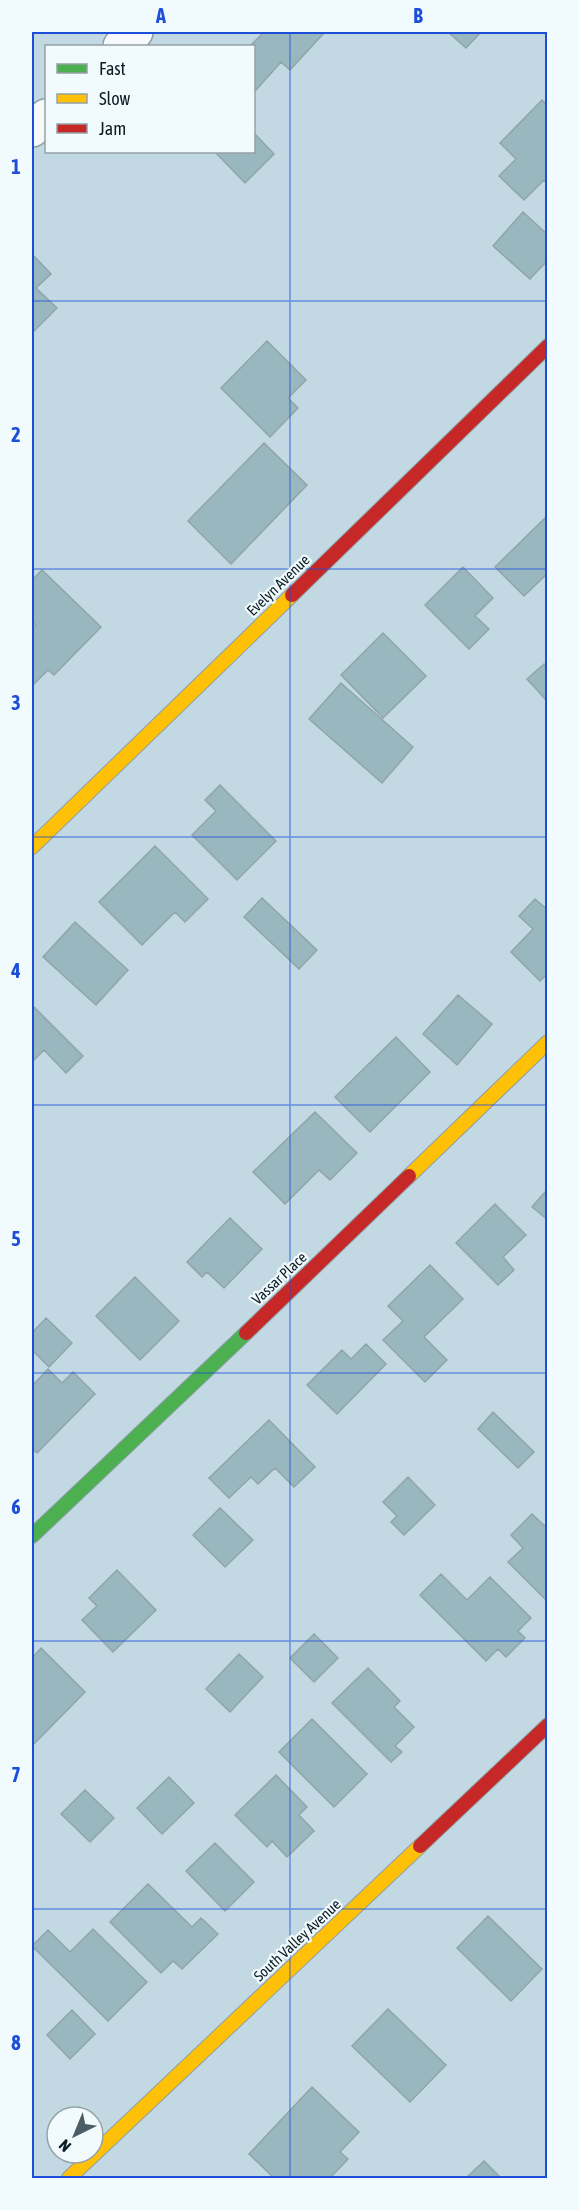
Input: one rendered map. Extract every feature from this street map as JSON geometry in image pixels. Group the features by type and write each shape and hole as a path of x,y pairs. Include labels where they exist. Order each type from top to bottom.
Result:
{"street":[{"path":"121,45 136,32"},
{"path":"32,130 45,117"},
{"name":"Evelyn Avenue","path":"32,847 548,346"},
{"name":"Vassar Place","path":"32,1536 318,1265 548,1042"},
{"name":"South Valley Avenue","path":"69,2178 548,1725"}],"building":[{"path":"264,32 325,32 290,70 281,62 256,90 255,45 251,45"},
{"path":"448,32 481,32 466,48"},
{"path":"542,100 548,106 548,184 544,180 524,200 499,176 516,159 500,143"},
{"path":"255,134 274,154 245,183 216,153 255,153"},
{"path":"523,212 548,235 548,260 530,279 493,246"},
{"path":"32,254 51,274 36,288 57,308 32,333"},
{"path":"267,341 306,380 288,398 298,408 270,437 221,388"},
{"path":"264,443 307,485 231,564 188,521"},
{"path":"548,515 548,573 524,596 495,567"},
{"path":"463,567 493,598 475,616 489,629 469,649 425,605"},
{"path":"42,570 101,627 54,675 48,670 32,686 32,629 36,625 32,621 32,580"},
{"path":"383,633 426,676 383,718 341,675"},
{"path":"544,664 548,668 548,702 527,679"},
{"path":"341,683 413,747 382,783 309,719"},
{"path":"220,785 276,841 237,880 192,835 216,811 205,800"},
{"path":"155,846 208,899 185,922 175,912 142,945 99,902"},
{"path":"262,898 317,950 299,969 244,917"},
{"path":"535,899 548,910 548,973 540,981 511,952 533,929 519,916"},
{"path":"75,922 128,970 96,1005 43,957"},
{"path":"458,995 492,1024 457,1065 423,1034"},
{"path":"32,1005 83,1056 66,1073 44,1050 32,1062"},
{"path":"396,1037 430,1072 370,1132 335,1097"},
{"path":"315,1112 357,1153 330,1180 319,1170 285,1204 253,1172"},
{"path":"546,1191 548,1192 548,1220 532,1207"},
{"path":"495,1204 526,1235 503,1257 514,1270 498,1285 456,1243"},
{"path":"230,1218 262,1249 224,1288 207,1272 202,1277 187,1262"},
{"path":"430,1265 463,1299 424,1337 447,1360 425,1382 383,1340 403,1321 388,1306"},
{"path":"135,1277 179,1321 140,1360 96,1316"},
{"path":"46,1318 72,1343 49,1367 32,1350 32,1333"},
{"path":"366,1344 386,1364 337,1414 307,1385 342,1350 351,1359"},
{"path":"48,1369 62,1383 73,1372 95,1394 37,1453 32,1448 32,1386"},
{"path":"493,1412 534,1452 518,1468 478,1429"},
{"path":"269,1420 315,1467 294,1487 275,1468 258,1484 251,1477 229,1498 209,1478"},
{"path":"408,1477 435,1505 404,1535 391,1522 397,1516 383,1502"},
{"path":"220,1508 253,1540 225,1567 193,1535"},
{"path":"532,1514 548,1529 548,1602 508,1562 523,1548 511,1535"},
{"path":"117,1570 156,1610 113,1652 82,1620 97,1606 89,1598"},
{"path":"441,1574 467,1600 490,1577 531,1618 518,1631 525,1638 506,1657 498,1649 486,1661 420,1595"},
{"path":"314,1634 338,1658 314,1682 290,1658"},
{"path":"41,1648 85,1692 32,1746 32,1658"},
{"path":"239,1654 263,1677 230,1712 206,1689"},
{"path":"368,1668 400,1701 394,1707 414,1727 395,1746 402,1752 391,1762 332,1703"},
{"path":"312,1719 367,1774 334,1807 279,1752"},
{"path":"276,1775 307,1807 299,1815 314,1831 287,1857 272,1841 267,1847 235,1815"},
{"path":"169,1777 194,1803 162,1834 137,1808"},
{"path":"85,1790 114,1818 90,1842 61,1814"},
{"path":"215,1843 254,1882 225,1911 186,1871"},
{"path":"148,1884 192,1927 201,1918 218,1934 182,1969 173,1961 161,1973 110,1922"},
{"path":"488,1916 542,1969 511,2001 457,1948"},
{"path":"93,1929 147,1982 108,2021 32,1946 48,1930 70,1952"},
{"path":"388,2009 446,2065 410,2102 352,2046"},
{"path":"72,2010 95,2034 70,2059 47,2035"},
{"path":"312,2087 359,2132 340,2152 348,2159 330,2178 274,2178 249,2154"},
{"path":"484,2161 501,2178 466,2178"}],"traffic: fast":[{"path":"32,1536 246,1333"}],"traffic: slow":[{"path":"32,847 292,595"},
{"path":"409,1176 548,1042"},
{"path":"69,2178 420,1846"}],"traffic: jam":[{"path":"292,595 548,346"},
{"path":"246,1333 409,1176"},
{"path":"420,1846 548,1725"}]}
